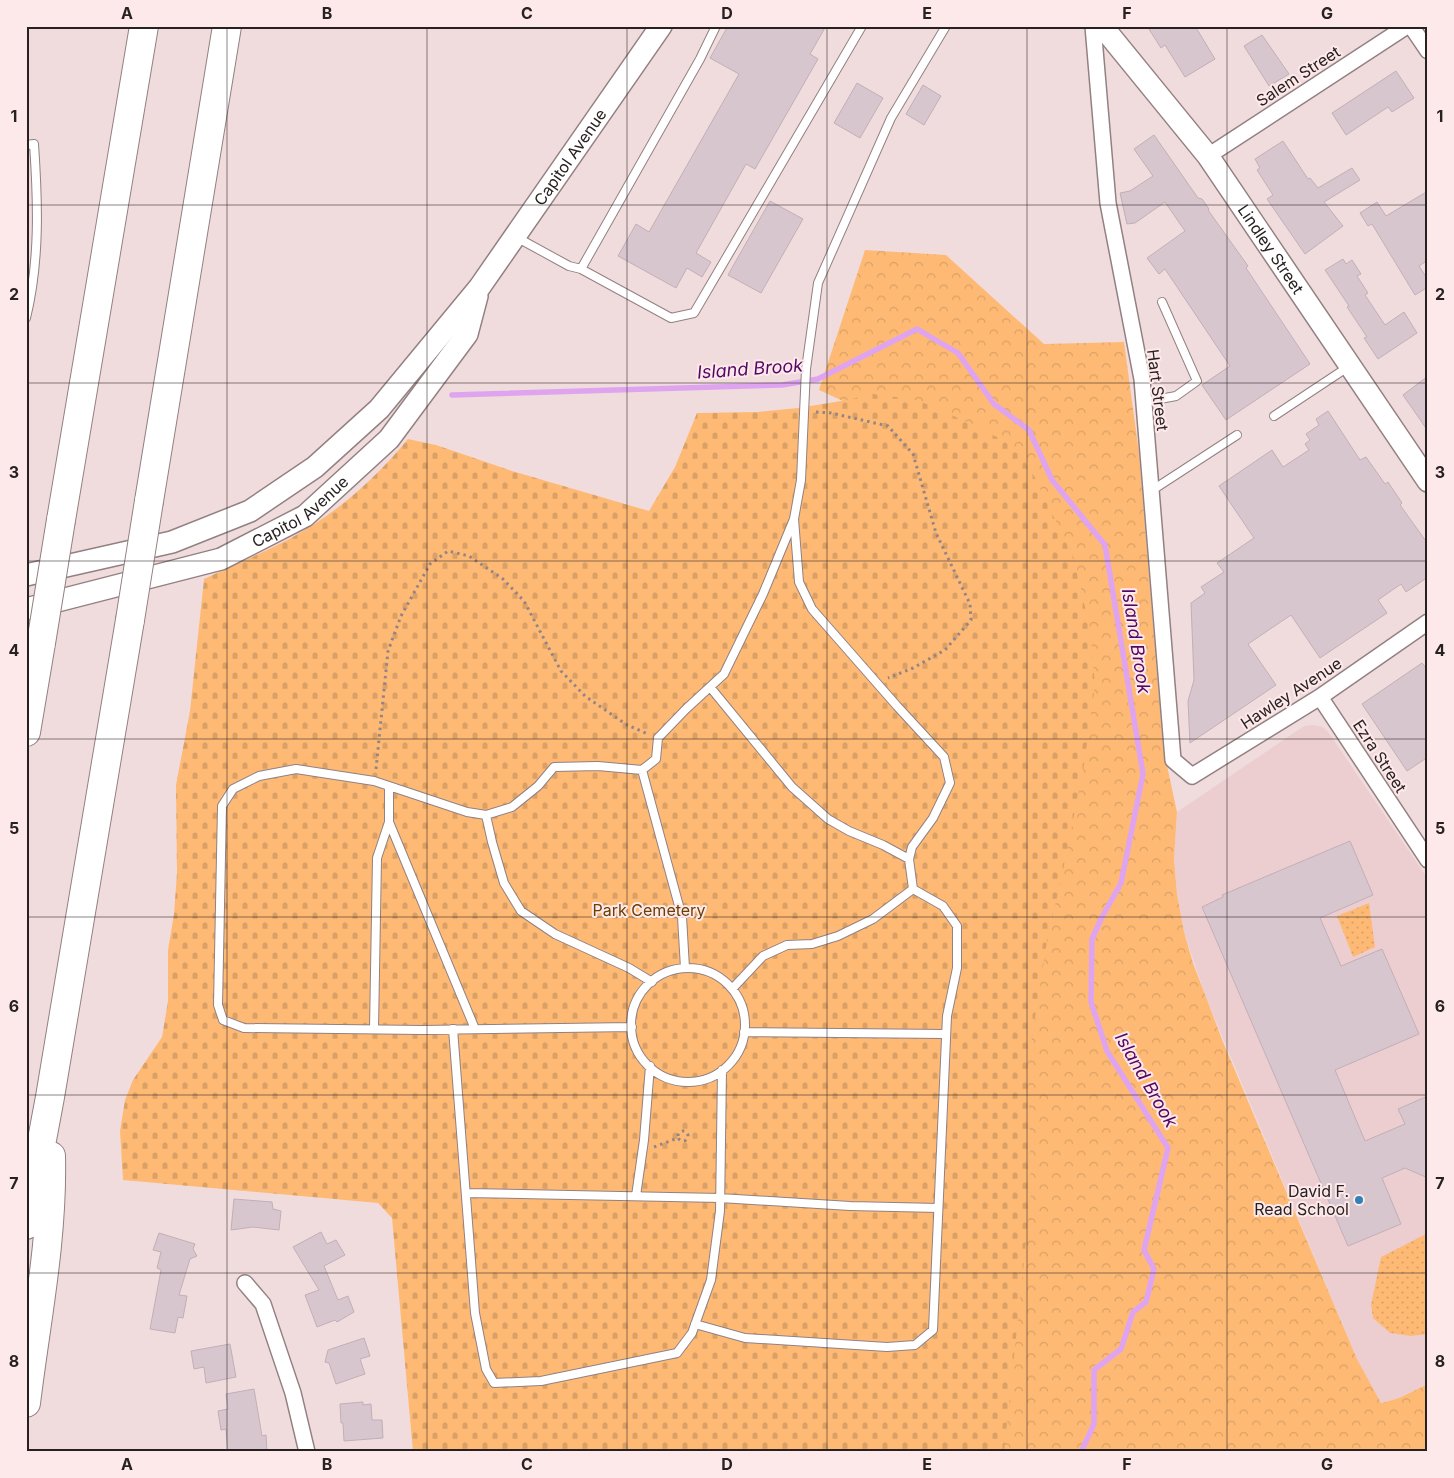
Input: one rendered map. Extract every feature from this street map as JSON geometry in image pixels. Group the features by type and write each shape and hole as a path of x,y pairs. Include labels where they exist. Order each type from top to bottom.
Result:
{"highway":[{"path":"26,732 144,26"},
{"path":"26,1226 50,1097 130,620 227,26"},
{"path":"26,1403 51,1220 50,1097"}],"main road":[{"name":"Capitol Avenue","path":"26,575 172,542 250,511 315,468 379,409 479,288 661,26"},
{"name":"Lindley Street","path":"1102,26 1208,156 1428,481"},
{"name":"Capitol Avenue","path":"26,609 220,559 306,516 389,439 467,334 479,288"}],"street":[{"name":"Hart Street","path":"1093,26 1108,203 1142,379 1173,760"},
{"name":"Salem Street","path":"1208,156 1407,26"},
{"path":"1411,26 1428,51"},
{"name":"Hawley Avenue","path":"1173,760 1192,776 1320,697 1428,622"},
{"name":"Ezra Street","path":"1320,697 1428,860"},
{"path":"245,1283 263,1304 293,1393 307,1452"}],"lane":[{"path":"581,269 700,59 716,26"},
{"path":"515,237 569,266 581,269 672,318 694,313 862,26"},
{"path":"632,1027 476,1029 244,1028 223,1020 218,1005 222,806 233,789 259,776 296,769 374,781 467,812 486,815 512,807 538,786 554,767 598,766 642,770 656,758 658,738 724,674 763,594 794,519 801,480 806,369 818,284 891,118 946,26"},
{"path":"26,144 34,144 37,243 32,295 26,318"},
{"path":"1144,402 1176,396 1197,381 1162,302"},
{"path":"1274,416 1350,366"},
{"path":"1151,491 1237,435"},
{"path":"794,519 800,582 812,609 944,757 950,783 933,818 912,847 909,859 914,889"},
{"path":"710,687 792,786 828,819 909,859"},
{"path":"642,770 682,917 686,968"},
{"path":"374,1029 377,858 389,822 389,786"},
{"path":"486,815 504,882 520,911 554,934 629,968 652,982"},
{"path":"389,822 476,1029"},
{"path":"732,989 763,956 787,945 812,944 838,936 873,919 914,889"},
{"path":"695,1324 745,1338 887,1347 915,1345 932,1330 947,1016 957,968 957,926 944,906 914,889"},
{"path":"686,968 708,971 728,983 741,1002 745,1022 743,1043 732,1061 717,1074 697,1082 676,1081 654,1071 638,1054 632,1027 633,1008 645,987 652,982 663,973 686,968"},
{"path":"453,1029 474,1313 486,1369 494,1383 541,1381 677,1352 692,1334 710,1280 720,1211 722,1070"},
{"path":"744,1032 946,1034"},
{"path":"636,1196 650,1066"},
{"path":"466,1193 720,1198 850,1206 938,1208"}],"path":[{"path":"803,411 831,413 888,426 913,454 936,534 970,604 970,620 945,650 913,668 876,682"},
{"path":"374,781 388,651 401,616 430,564 448,551 470,556 503,579 524,601 561,671 585,696 627,726 658,738"},
{"path":"642,1152 678,1138"}],"shaded area":[{"name":"David F. Read School","path":"1304,726 1323,727 1329,733 1428,879 1428,1384 1399,1398 1380,1403 1357,1359 1206,998 1184,932 1177,894 1174,858 1177,812"}],"green space":[{"path":"865,250 946,255 1044,344 1124,342 1139,453 1163,747 1177,812 1174,859 1177,894 1184,932 1193,963 1223,1042 1357,1359 1381,1403 1399,1398 1428,1384 1428,1452 968,1452 925,439 819,390"},
{"name":"Park Cemetery","path":"870,393 886,397 907,397 935,407 1003,440 1022,457 1034,476 1074,559 1090,629 1095,685 1084,765 1047,941 1028,1062 1031,1194 1004,1452 413,1452 392,1218 378,1203 123,1180 120,1131 125,1100 133,1080 162,1037 168,1001 168,950 174,914 177,873 176,785 190,711 204,579 280,543 324,518 369,481 408,439 436,445 512,471 649,511 675,467 697,413 757,412 798,408 853,399"},
{"path":"1369,903 1375,947 1353,957 1337,916"},
{"path":"1428,1233 1428,1334 1411,1336 1390,1333 1373,1318 1371,1305 1381,1257"}],"building":[{"path":"728,26 826,26 810,54 818,59 755,169 746,164 696,253 711,262 702,277 687,268 676,288 618,256 636,224 649,232 739,74 710,58"},
{"path":"1147,26 1195,26 1215,59 1185,77 1165,45 1161,48"},
{"path":"1262,35 1289,74 1269,86 1244,46"},
{"path":"1396,71 1414,98 1392,112 1388,107 1346,135 1332,113"},
{"path":"857,83 883,98 860,138 834,123"},
{"path":"923,85 941,96 924,125 906,114"},
{"path":"1154,135 1198,198 1202,199 1248,266 1246,268 1310,364 1226,420 1202,385 1230,366 1165,269 1159,274 1147,258 1185,231 1165,202 1135,223 1127,224 1120,193 1130,191 1153,176 1134,149"},
{"path":"1283,141 1308,179 1310,178 1318,188 1352,168 1360,180 1324,202 1343,226 1305,254 1267,199 1273,195 1257,170 1260,168 1255,159"},
{"path":"1428,191 1428,260 1419,266 1428,280 1428,287 1415,295 1372,224 1368,226 1360,213 1377,202 1386,216"},
{"path":"770,201 803,219 761,293 728,275"},
{"path":"1343,259 1346,264 1352,260 1361,274 1357,276 1368,293 1365,295 1385,325 1404,312 1417,333 1378,359 1364,338 1367,337 1347,307 1349,306 1325,270"},
{"path":"1428,376 1428,431 1403,395"},
{"path":"1328,411 1360,460 1366,457 1385,484 1388,482 1402,503 1400,505 1428,544 1428,577 1406,592 1401,584 1378,600 1387,613 1320,658 1291,615 1248,644 1276,685 1190,743 1188,701 1194,680 1191,603 1205,593 1201,587 1224,572 1217,563 1254,538 1219,486 1272,450 1283,467 1309,450 1305,444 1310,440 1306,434 1319,425 1316,419"},
{"path":"1422,663 1428,670 1428,757 1407,771 1362,704"},
{"path":"1350,841 1373,895 1320,918 1341,966 1382,949 1419,1034 1335,1070 1365,1141 1405,1124 1398,1109 1428,1096 1428,1178 1405,1168 1382,1178 1401,1224 1348,1246 1202,907 1223,897 1222,895"},
{"path":"234,1199 272,1202 273,1209 281,1211 279,1230 253,1227 231,1230"},
{"path":"321,1232 327,1244 336,1240 345,1255 324,1266 338,1300 348,1296 354,1312 337,1322 335,1320 317,1327 305,1295 319,1290 293,1247"},
{"path":"159,1233 195,1244 193,1249 197,1256 190,1259 179,1295 187,1296 183,1318 178,1317 175,1333 150,1329 161,1270 157,1268 161,1252 153,1250"},
{"path":"364,1338 370,1356 360,1359 365,1374 336,1384 329,1363 325,1362 328,1350"},
{"path":"230,1344 236,1377 206,1383 204,1367 194,1369 191,1351"},
{"path":"254,1389 262,1436 266,1435 267,1452 228,1452 226,1429 221,1430 218,1411 228,1409 226,1394"},
{"path":"363,1402 363,1405 371,1404 372,1420 382,1420 383,1438 344,1441 340,1404"}],"waterway":[{"name":"Island Brook","path":"452,395 782,385 818,379 917,329 958,353 994,404 1029,430 1052,480 1105,545 1143,774 1121,883 1092,939 1091,1002 1107,1051 1168,1148 1144,1250 1154,1269 1146,1302 1133,1312 1121,1349 1094,1370 1094,1424 1081,1452"}],"place":[{"name":"David F. Read School","path":"1359,1200"}]}
